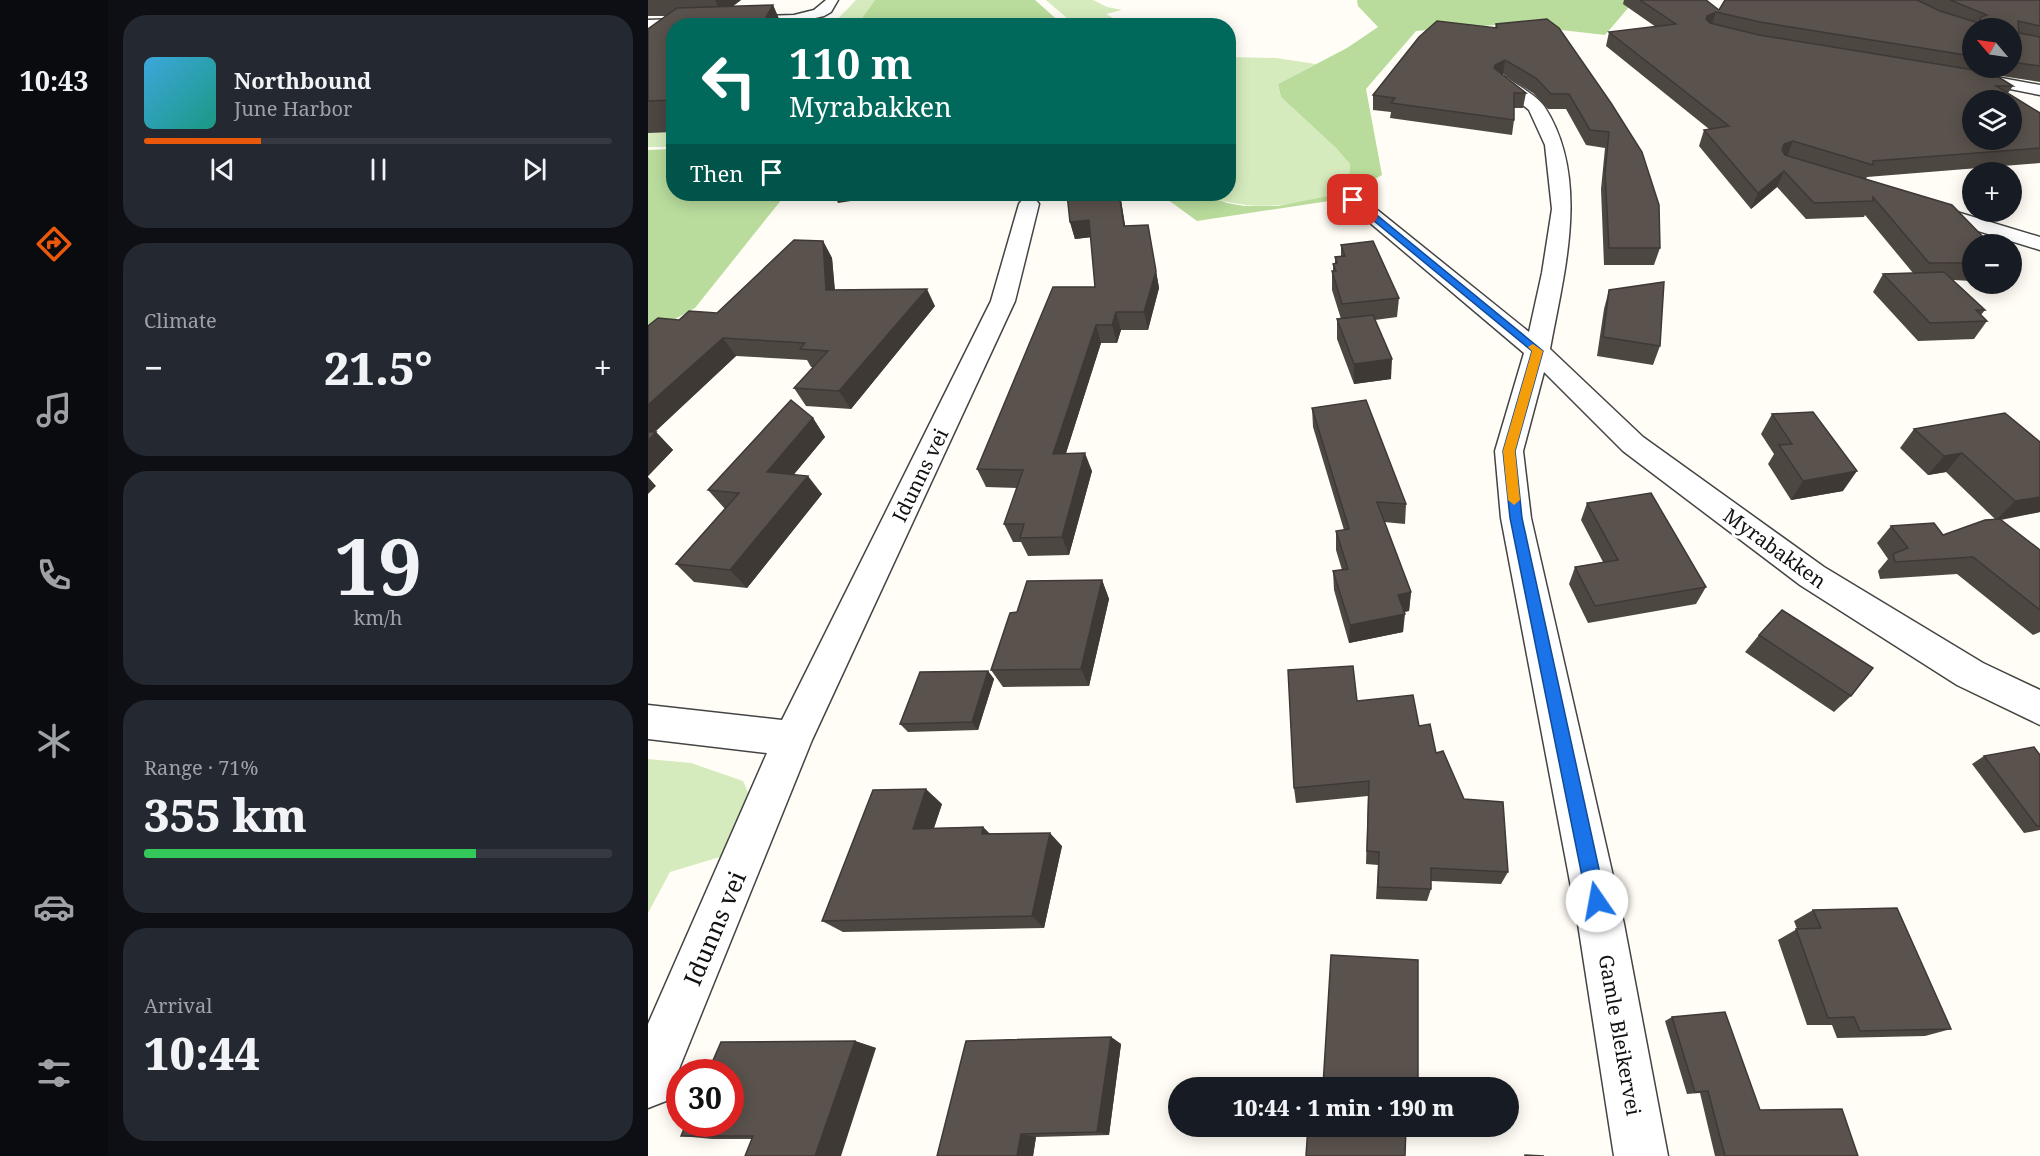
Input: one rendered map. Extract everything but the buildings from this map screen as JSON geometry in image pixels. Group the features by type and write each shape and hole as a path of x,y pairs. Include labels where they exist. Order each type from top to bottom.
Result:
{"street":[{"path":"755,18 762,12 823,0"},
{"path":"799,18 812,16 826,9 832,0"},
{"path":"648,24 666,23"},
{"path":"1948,73 2040,90"},
{"path":"1502,81 1536,107 1554,145 1562,209 1553,273 1537,351"},
{"name":"Myrabakken","path":"1353,200 1537,351 1633,444 1812,576 1970,674 2040,708"},
{"name":"Idunns vei","path":"648,1083 793,739 1003,301 1029,204"},
{"path":"1909,204 2040,244"},
{"name":"Gamle Bleikervei","path":"1537,351 1509,451 1516,518 1601,924 1641,1156"},
{"path":"648,722 793,739"}],"green space":[{"path":"856,0 875,0 862,18 839,18"},
{"path":"875,0 1035,0 1055,18 862,18"},
{"path":"1046,0 1093,0 1107,7 1122,10 1106,14 1113,18 1067,18"},
{"path":"1357,0 1635,0 1605,35 1508,24 1416,31 1366,89 1382,175 1365,185 1368,195 1197,221 1170,201 1222,201 1244,206 1278,206 1334,195 1327,185 1344,181 1350,172 1350,164 1281,97 1278,84 1347,48 1378,27 1358,6"},
{"path":"1236,57 1276,58 1316,64 1278,84 1281,97 1336,148 1350,164 1350,172 1335,195 1284,205 1225,201 1236,201"},
{"path":"666,131 666,147 648,147 648,132"},
{"path":"666,149 666,201 780,201 695,308 648,334 648,150"},
{"path":"648,759 691,763 743,781 753,804 720,857 670,872 648,913"}],"slow traffic":[{"path":"1514,500 1509,451 1537,351 1533,347"}],"route":[{"path":"1353,200 1537,351 1509,451 1516,518 1597,901"}]}
